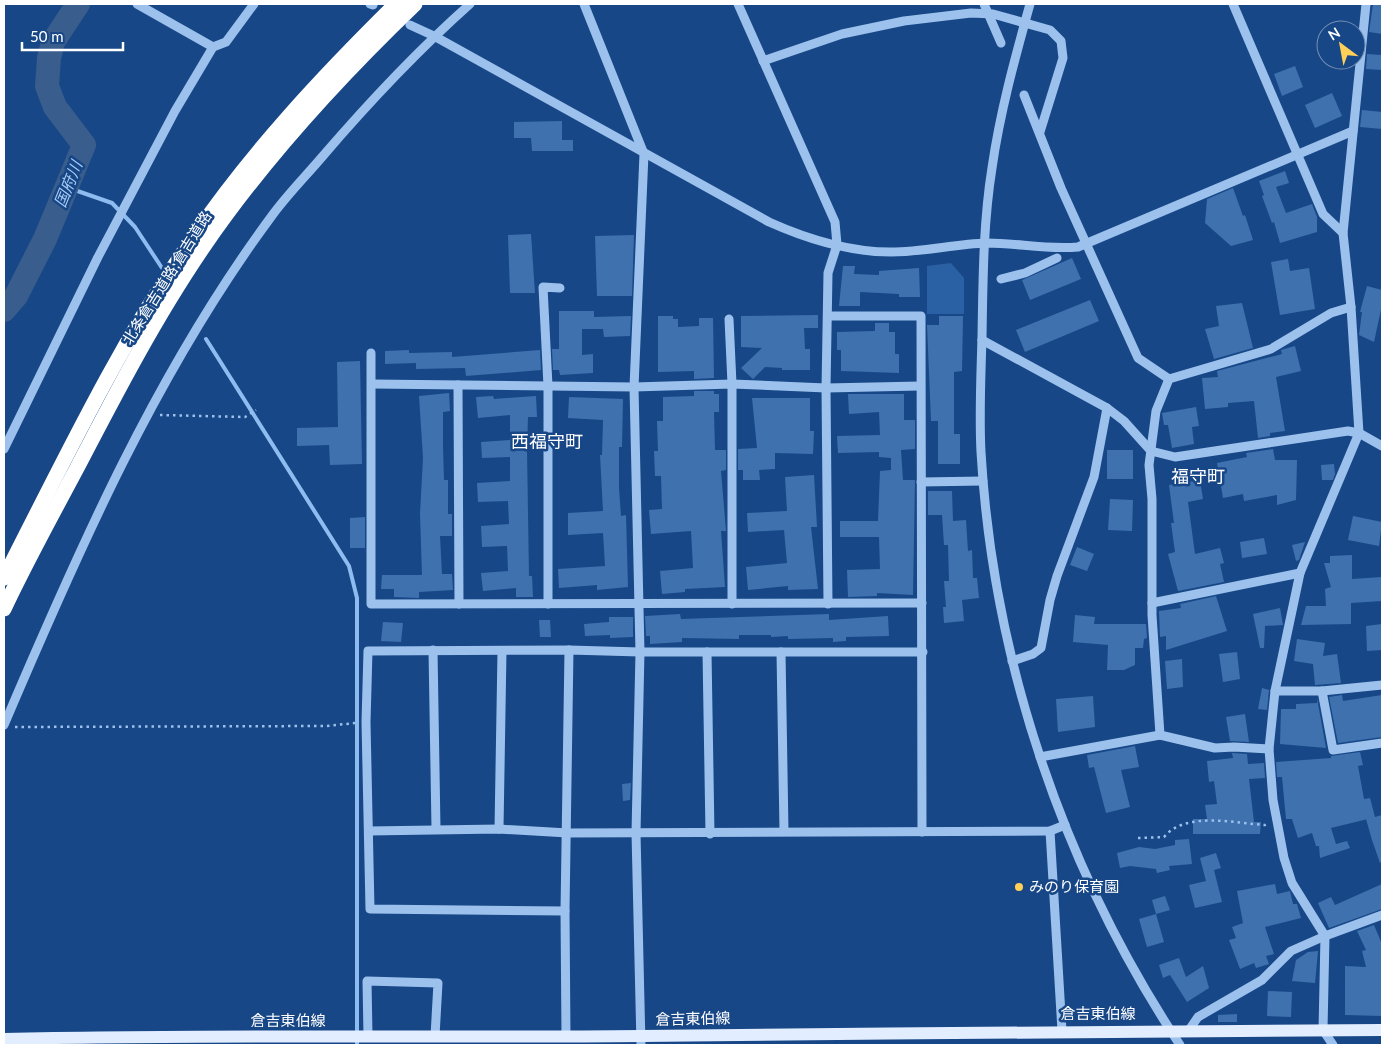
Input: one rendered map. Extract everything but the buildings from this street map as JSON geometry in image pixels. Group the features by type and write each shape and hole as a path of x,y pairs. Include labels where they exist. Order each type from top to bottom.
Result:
{"highway":[{"name":"北条倉吉道路;倉吉道路","path":"4,578 88,414 148,307 192,238 291,112 396,4"},
{"name":"北条倉吉道路;倉吉道路","path":"4,609 101,421 160,316 204,246 253,180 302,122 362,56 415,4"}],"main road":[{"name":"倉吉東伯線","path":"4,1038 323,1042 368,1036 566,1036 641,1041 1062,1031 1382,1030"}],"street":[{"path":"137,4 213,47"},
{"path":"4,449 128,199 175,110 213,47 226,42 254,4"},
{"path":"4,725 70,570 148,414 198,328 272,216 380,90 434,36 470,4"},
{"path":"584,4 644,154 634,387 640,603 636,833 641,1041"},
{"path":"738,4 835,222 837,245 828,273 829,316 826,388 828,604"},
{"path":"984,4 1001,43"},
{"path":"1030,4 999,125 991,170 984,243 980,424 983,480 994,561 1012,660 1040,757 1065,825 1116,936 1170,1031 1180,1045"},
{"path":"1233,4 1323,214 1343,233"},
{"path":"1333,1045 1323,1030 1325,936 1292,883 1284,858 1276,815 1269,749 1275,691 1300,573 1359,433 1351,307 1343,233 1366,4"},
{"path":"763,61 842,34 904,21 988,14 1025,23 1056,34 1061,41 1063,52 1040,132"},
{"path":"410,25 434,36 644,154 770,222 798,234 837,245 869,251 892,252 984,243 1066,248 1087,245 1299,156 1353,131"},
{"path":"1024,95 1087,245 1138,358 1169,379"},
{"path":"1001,279 1025,272 1057,258"},
{"path":"548,604 548,386 543,287 560,288"},
{"path":"1169,379 1271,348 1332,313 1351,307"},
{"path":"829,316 921,316 922,832"},
{"path":"729,319 732,384 732,604"},
{"path":"982,340 1107,408 1124,421 1151,451 1175,457 1348,431 1359,433 1382,446"},
{"path":"371,352 371,604 922,603"},
{"path":"1160,735 1152,603 1152,498 1149,465 1156,411 1169,379"},
{"path":"372,384 634,387 732,384 826,388 920,386"},
{"path":"458,385 459,604"},
{"path":"1012,660 1033,654 1041,648 1048,608 1057,576 1094,477 1107,408"},
{"path":"921,482 983,480"},
{"path":"1152,603 1300,573"},
{"path":"434,650 436,829"},
{"path":"566,1036 565,911 568,833 569,650"},
{"path":"565,911 370,909 366,722 368,651 922,652"},
{"path":"499,829 502,651"},
{"path":"707,652 710,834"},
{"path":"781,652 784,831"},
{"path":"1275,691 1322,691 1382,686"},
{"path":"1322,691 1333,750 1382,743"},
{"path":"1040,757 1160,735 1216,748 1269,749"},
{"path":"369,831 499,829 568,833 710,834 784,831 1050,831 1065,825"},
{"path":"1050,831 1062,1031"},
{"path":"1189,1030 1198,1017 1262,980 1291,951 1382,915"},
{"path":"368,1036 367,981 438,983 435,1036"}],"path":[{"path":"148,414 245,417 256,410"},
{"path":"14,727 326,726 366,722"},
{"path":"1138,838 1164,837 1172,828 1197,821 1265,825 1276,815"}],"shaded area":[{"path":"951,263 964,278 964,314 927,314 927,266"}],"waterway":[{"name":"国府川","path":"4,310 16,296 45,239 84,145 55,107 47,86 49,58 53,42 78,4"},
{"path":"66,187 112,203 135,227 162,268"},
{"path":"206,339 349,566 357,598 357,1045"}],"place":[{"name":"みのり保育園","path":"1019,887"}],"district":[{"name":"西福守町","path":"547,442"},
{"name":"福守町","path":"1198,477"}]}
